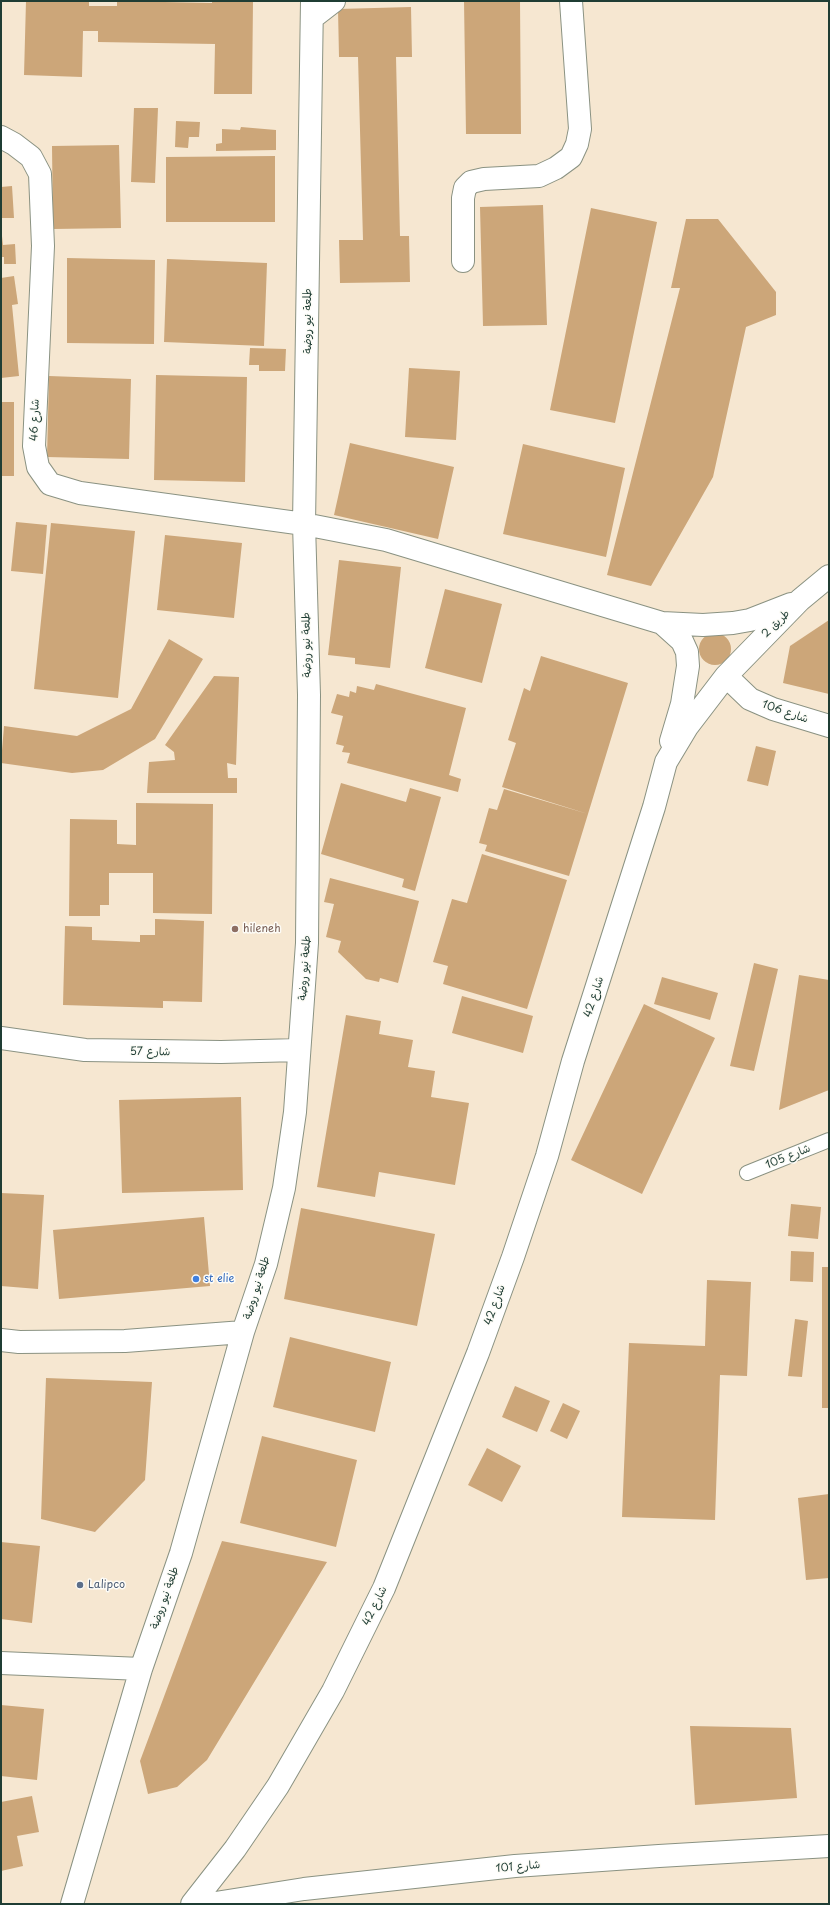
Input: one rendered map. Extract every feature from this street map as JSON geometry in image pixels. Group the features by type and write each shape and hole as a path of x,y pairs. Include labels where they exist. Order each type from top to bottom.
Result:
{"street":[{"path":"312,9 334,1"},
{"path":"462,261 463,198 465,188 471,182 484,179 539,176 556,168 571,157 577,144 580,129 571,1"},
{"name":"طلعة نيو روضة","path":"72,1904 141,1669 181,1553 244,1332 266,1264 284,1188 295,1112 307,943 309,822 309,695 304,524 312,9"},
{"name":"شارع 46","path":"1,137 14,144 31,158 40,174 43,246 34,446 38,466 50,484 80,493 304,524 386,540 662,624"},
{"name":"طريق 2","path":"726,676 800,600 829,576"},
{"path":"662,624 703,625 733,623 750,620 800,600"},
{"path":"662,624 682,641 687,652 688,666 682,704 666,762"},
{"name":"شارع 106","path":"726,676 750,699 773,709 829,726"},
{"name":"شارع 42","path":"192,1904 235,1849 278,1786 333,1691 384,1588 478,1353 513,1257 547,1156 573,1061 654,806 666,762 687,727 726,676"},
{"name":"شارع 57","path":"1,1038 85,1050 221,1052 299,1050"},
{"path":"1,1340 19,1342 125,1341 244,1332"},
{"path":"1,1664 141,1669"},
{"name":"شارع 101","path":"209,1904 304,1889 515,1866 667,1855 829,1846"}],"lane":[{"name":"شارع 105","path":"747,1173 829,1140"}],"building":[{"path":"26,1 89,1 89,6 117,6 117,1 212,3 212,1 253,1 252,94 214,94 215,44 98,42 98,31 83,31 82,77 24,75"},
{"path":"464,1 520,1 521,134 466,134"},
{"path":"411,7 412,57 396,57 400,236 409,236 410,282 340,283 339,240 363,240 358,57 339,57 338,9"},
{"path":"134,108 158,108 155,183 131,182"},
{"path":"176,121 200,122 199,137 189,137 188,148 175,147"},
{"path":"241,127 276,130 276,150 216,151 216,144 222,143 222,129 240,130"},
{"path":"119,145 121,228 53,229 52,146"},
{"path":"275,156 275,222 166,222 166,157"},
{"path":"12,186 14,218 1,218 1,187"},
{"path":"543,205 547,325 483,326 480,207"},
{"path":"591,208 657,222 615,423 550,410"},
{"path":"686,219 718,219 776,292 776,315 746,327 713,477 651,586 607,575 680,288 671,288"},
{"path":"1,227 3,245 15,244 16,264 4,264 4,257 1,257"},
{"path":"67,258 155,260 154,344 67,343"},
{"path":"167,259 267,263 264,346 164,342"},
{"path":"14,276 18,304 12,305 19,376 1,378 1,278"},
{"path":"250,348 286,349 285,371 259,371 259,365 249,365"},
{"path":"409,368 460,371 456,440 405,437"},
{"path":"156,375 247,377 245,482 154,480"},
{"path":"49,376 131,379 129,459 47,457"},
{"path":"1,402 14,402 14,476 1,476"},
{"path":"350,443 454,467 438,539 334,515"},
{"path":"523,444 625,468 606,557 503,534"},
{"path":"16,522 47,525 43,574 11,571"},
{"path":"51,523 135,531 118,698 34,689"},
{"path":"165,535 242,543 234,618 157,610"},
{"path":"339,560 401,567 390,668 355,664 355,658 328,655"},
{"path":"445,589 502,604 482,683 425,668"},
{"path":"829,620 829,694 783,683 790,646"},
{"path":"715,633 724,636 728,640 731,649 728,658 724,662 715,665 706,662 702,658 699,649 702,640 706,636"},
{"path":"169,639 203,659 155,739 103,770 72,773 1,763 4,726 77,736 131,709"},
{"path":"541,656 628,683 588,814 502,787 516,743 508,740 524,688 530,691"},
{"path":"214,676 239,677 236,765 227,763 228,778 237,778 237,793 147,793 149,762 175,760 174,752 165,745"},
{"path":"376,684 466,708 449,775 461,779 458,792 347,763 350,753 342,752 344,746 336,744 343,716 331,713 337,694 349,697 350,691 356,693 357,686 374,690"},
{"path":"756,746 776,751 768,786 747,781"},
{"path":"341,783 406,802 410,788 441,797 415,891 402,887 404,879 321,854"},
{"path":"504,789 588,814 569,876 485,851 487,845 479,843 489,808 497,810"},
{"path":"136,803 213,804 212,914 153,913 153,873 109,873 109,905 100,905 100,916 69,916 70,819 117,820 117,844 136,845"},
{"path":"482,854 567,880 527,1009 443,984 448,966 433,962 452,899 467,903"},
{"path":"330,878 419,901 398,983 380,978 379,982 366,979 338,952 341,941 326,937 334,904 324,902"},
{"path":"155,919 204,921 202,1002 163,1001 163,1008 63,1005 65,926 92,927 92,940 140,942 140,935 155,935"},
{"path":"754,963 778,969 754,1071 730,1066"},
{"path":"799,975 829,980 829,1090 779,1110"},
{"path":"662,977 718,993 710,1020 654,1004"},
{"path":"462,996 533,1016 523,1053 452,1033"},
{"path":"644,1004 715,1038 642,1194 571,1160"},
{"path":"346,1015 381,1021 379,1034 413,1040 408,1067 435,1071 431,1097 469,1103 455,1185 379,1172 375,1197 317,1187"},
{"path":"241,1097 243,1190 122,1193 119,1100"},
{"path":"1,1193 44,1195 38,1289 1,1286"},
{"path":"791,1204 821,1207 818,1239 788,1236"},
{"path":"301,1208 435,1234 417,1326 284,1299"},
{"path":"204,1217 210,1286 59,1299 53,1230"},
{"path":"791,1251 814,1252 813,1282 790,1281"},
{"path":"822,1267 829,1267 829,1408 822,1408"},
{"path":"707,1280 751,1282 747,1376 720,1375 715,1520 622,1517 629,1343 705,1346"},
{"path":"795,1319 808,1321 802,1377 788,1376"},
{"path":"290,1337 391,1362 375,1432 273,1407"},
{"path":"46,1378 152,1382 145,1480 95,1532 41,1519"},
{"path":"515,1386 550,1401 537,1432 502,1417"},
{"path":"563,1403 580,1411 567,1439 550,1431"},
{"path":"262,1436 357,1460 336,1547 240,1523"},
{"path":"487,1448 521,1466 502,1502 468,1485"},
{"path":"829,1494 829,1578 806,1580 798,1498"},
{"path":"222,1541 327,1562 207,1760 177,1787 148,1794 140,1761"},
{"path":"1,1542 40,1546 32,1623 1,1619"},
{"path":"1,1705 44,1709 37,1780 1,1776"},
{"path":"690,1726 791,1728 797,1798 695,1805"},
{"path":"32,1796 39,1832 17,1836 23,1866 1,1871 1,1802"}],"place":[{"name":"hileneh","path":"235,929"},
{"name":"st elie","path":"196,1279"},
{"name":"Lalipco","path":"80,1585"}]}
